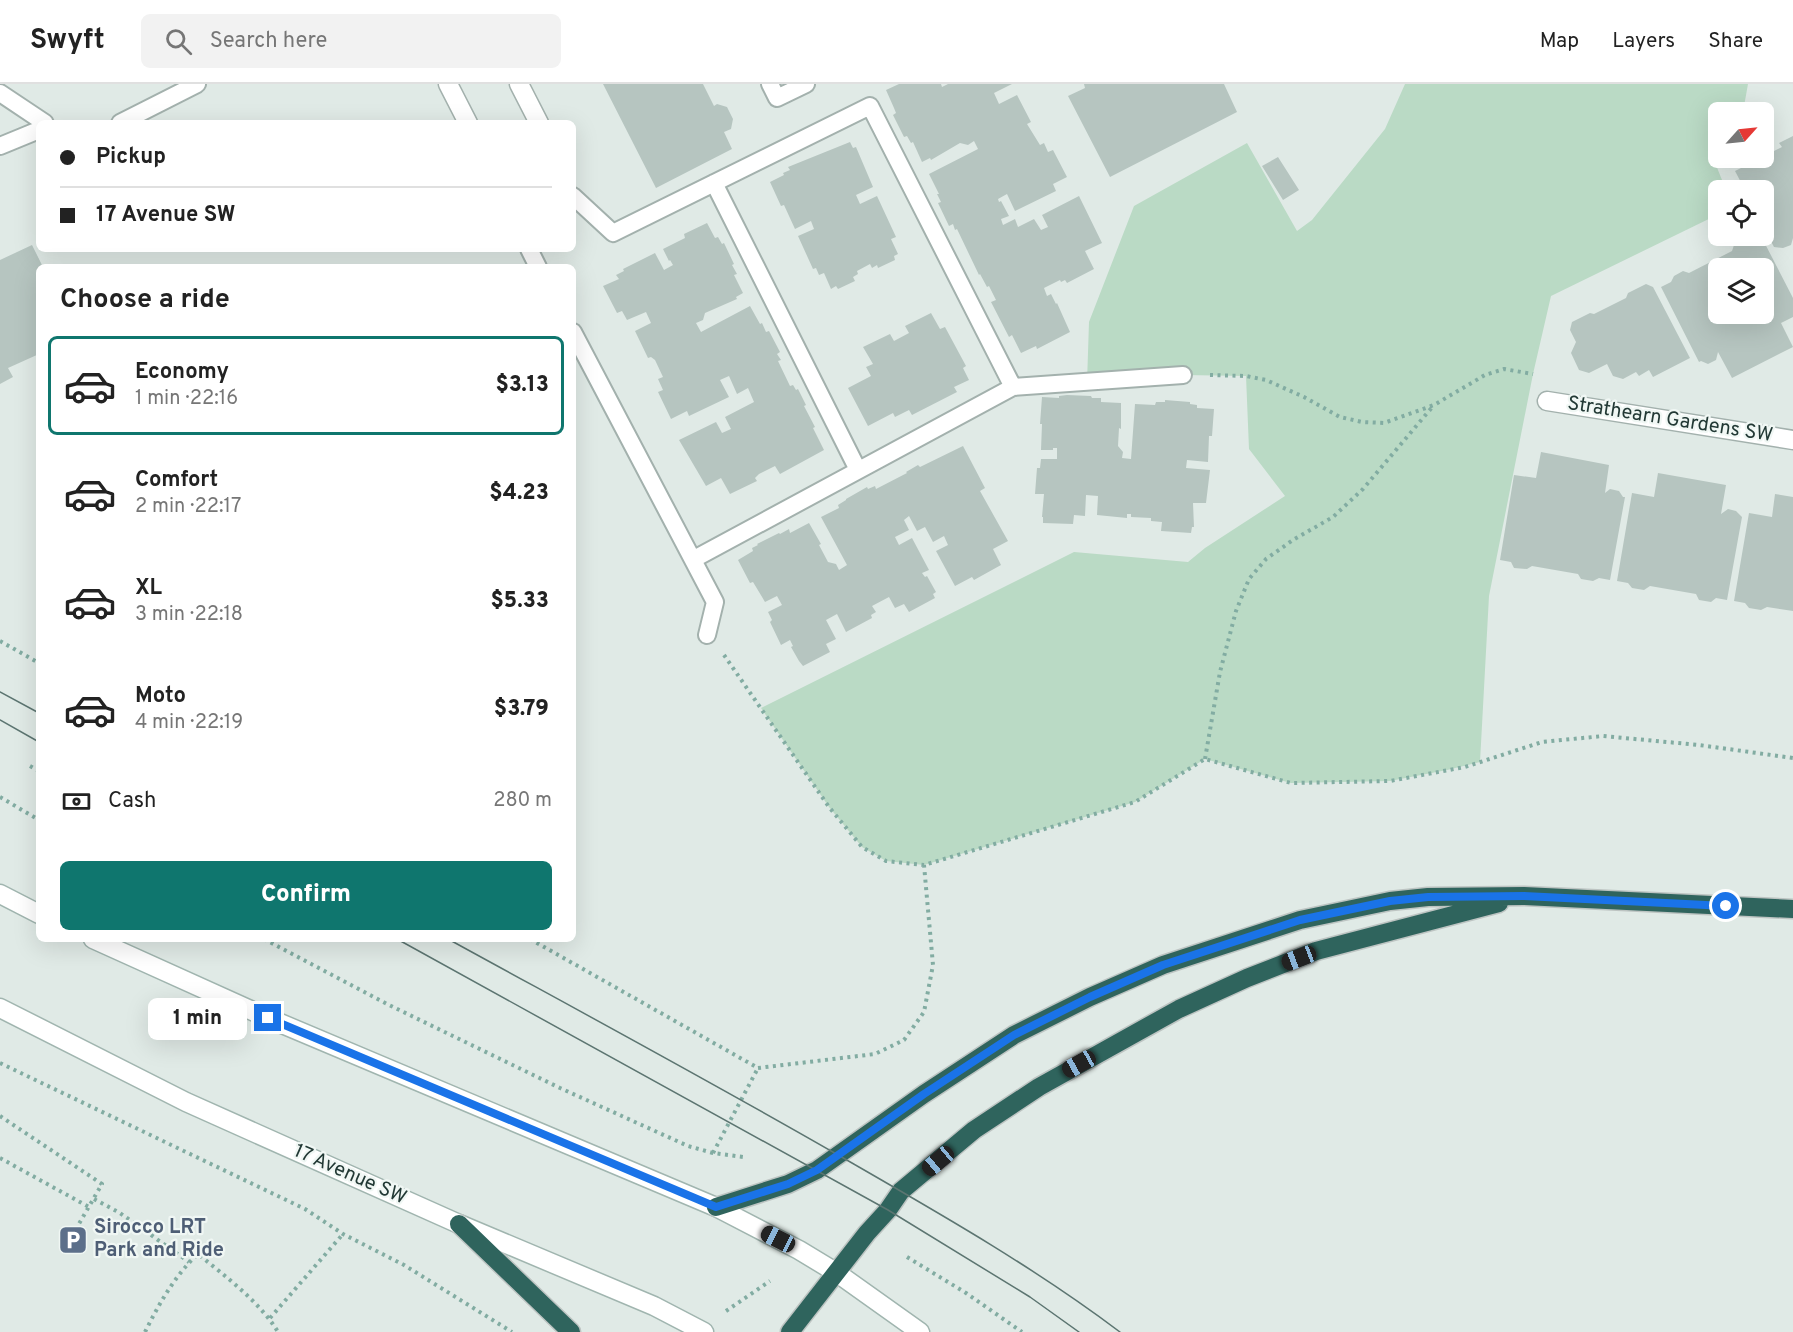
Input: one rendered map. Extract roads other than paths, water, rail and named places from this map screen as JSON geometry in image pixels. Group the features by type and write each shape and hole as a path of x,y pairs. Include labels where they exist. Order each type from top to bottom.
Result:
{"highway":[{"path":"716,1207 788,1184 817,1170 924,1094 1014,1035 1090,997 1163,965 1300,920 1390,901 1428,897 1524,896 1793,909"},
{"path":"790,1332 901,1191 974,1130 1039,1087 1179,1009 1247,978 1316,951 1524,896"},
{"path":"459,1224 572,1332"}],"main road":[{"path":"448,84 466,120"},
{"path":"519,84 537,120"},
{"name":"Strathearn Gardens SW","path":"1547,401 1793,440"},
{"path":"0,894 36,912"},
{"path":"100,942 268,1018 716,1207 799,1250 837,1273 920,1332"},
{"name":"17 Avenue SW","path":"0,1008 186,1102 459,1224 654,1306 704,1332"}],"lane":[{"path":"126,120 197,84"},
{"path":"770,84 777,98 806,84"},
{"path":"0,93 40,120"},
{"path":"576,199 613,233 870,106 1013,387"},
{"path":"0,146 36,131"},
{"path":"714,183 858,470"},
{"path":"576,338 715,602 707,635"},
{"path":"694,559 1013,387 1183,375"}],"tram line":[{"path":"0,692 36,711"},
{"path":"0,720 36,740"},
{"path":"402,942 888,1210 1030,1297 1079,1332"},
{"path":"453,942 752,1106 921,1203 1022,1264 1120,1332"}],"place":[{"name":"Sirocco LRT Park and Ride","path":"73,1240"}]}
